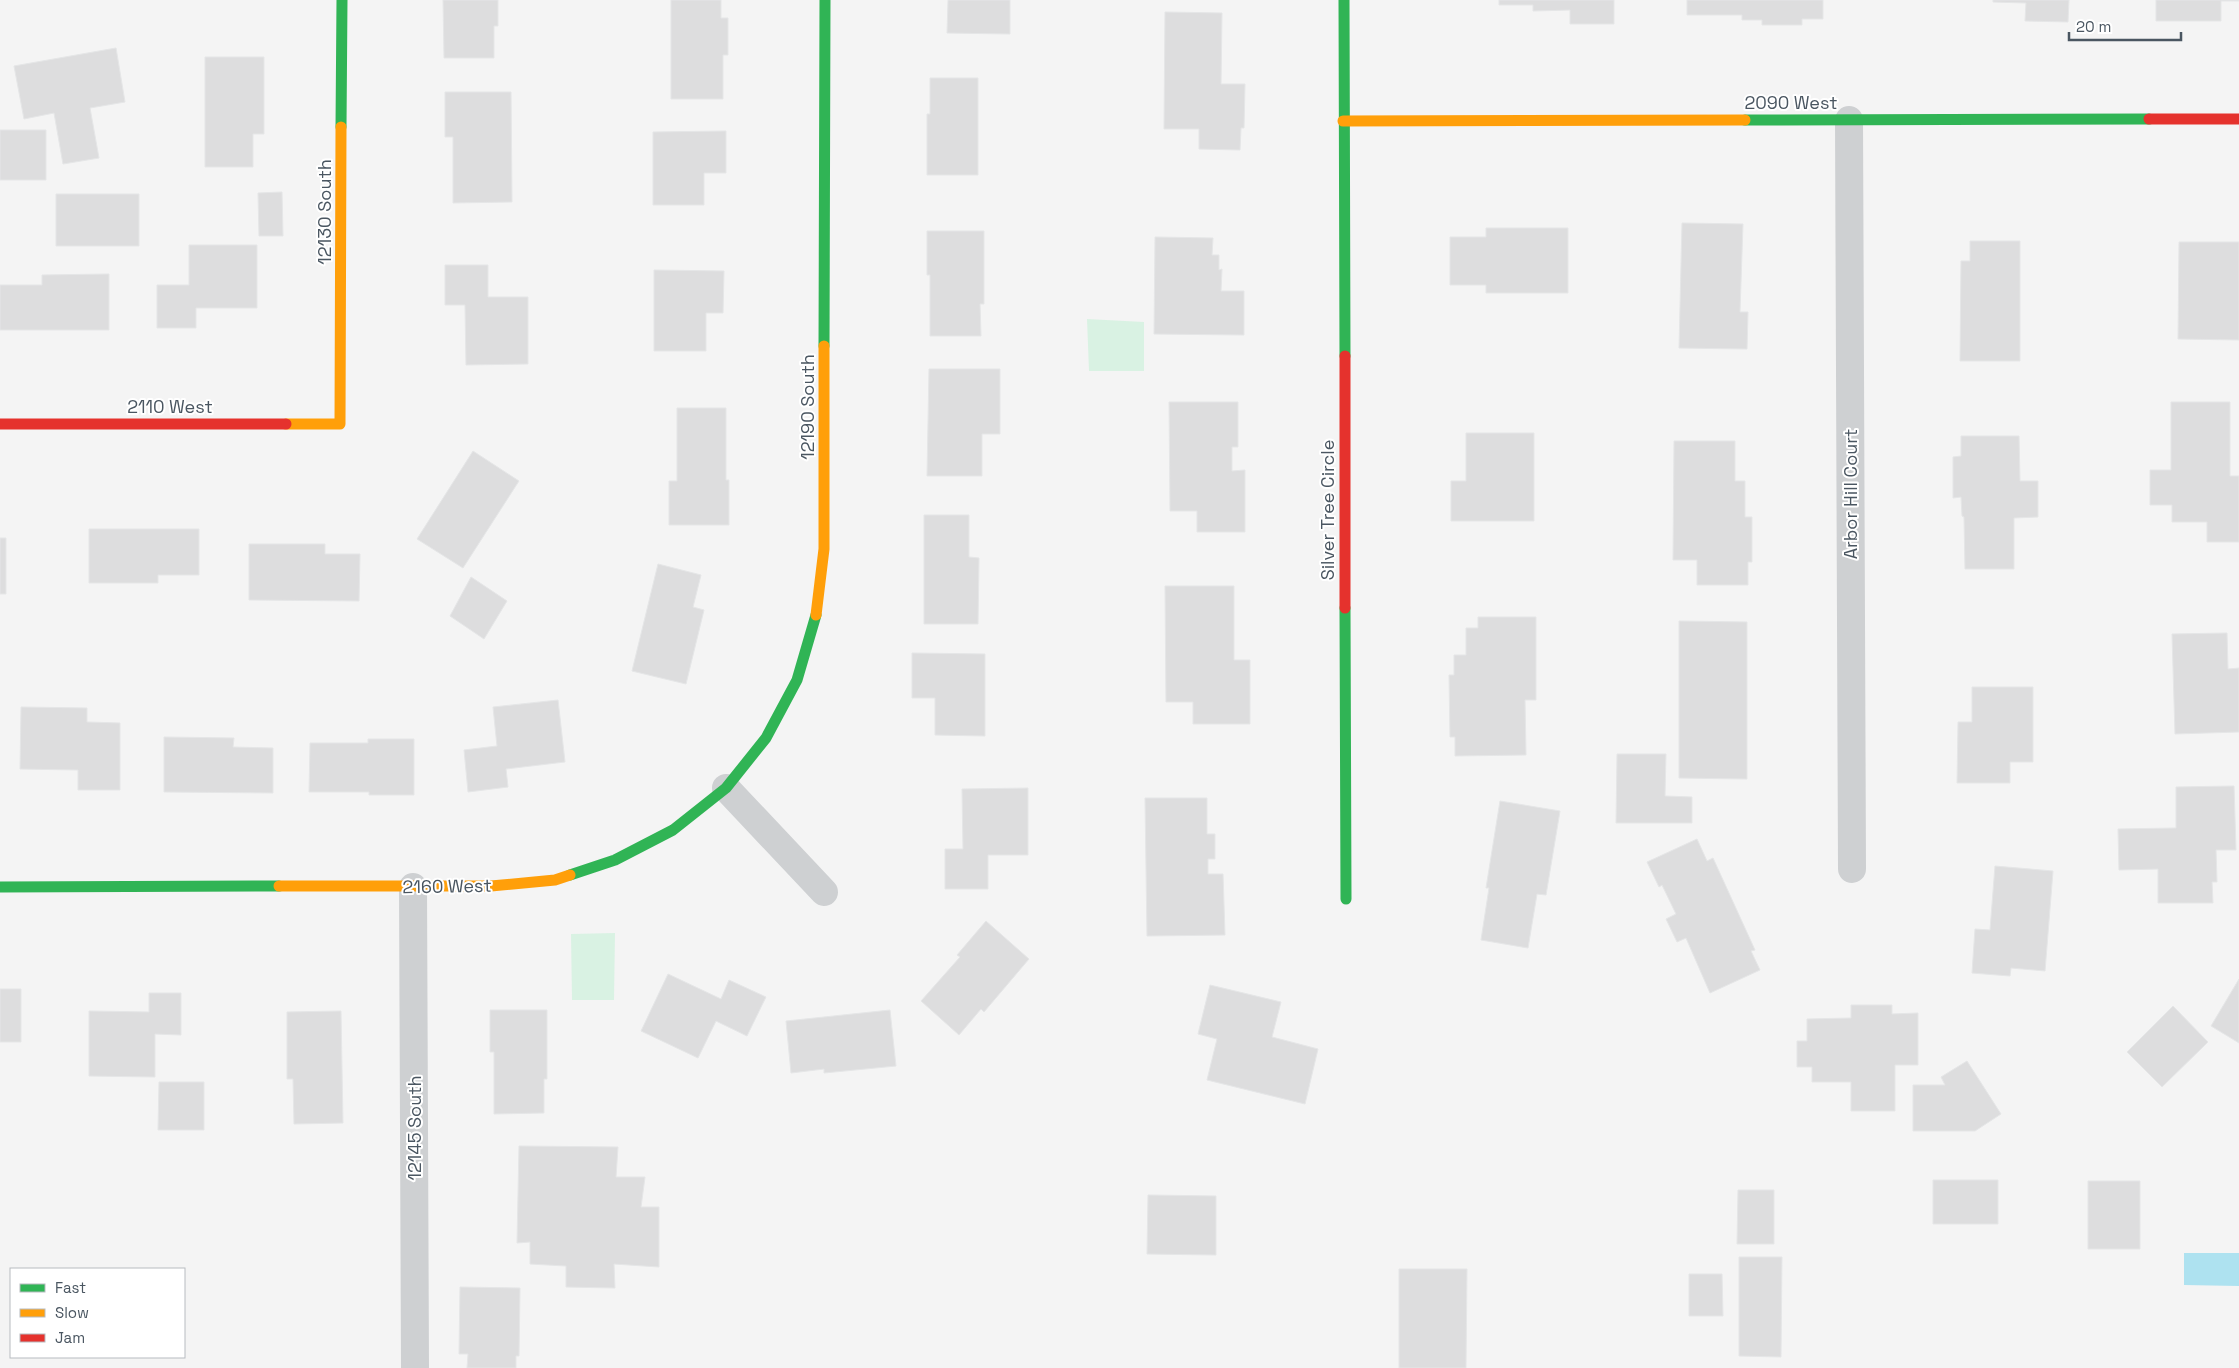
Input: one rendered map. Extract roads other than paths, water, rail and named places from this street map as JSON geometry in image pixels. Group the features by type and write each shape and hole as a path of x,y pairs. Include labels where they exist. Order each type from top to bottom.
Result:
{"street":[{"name":"12130 South","path":"340,424 342,0"},
{"name":"12190 South","path":"726,788 766,738 798,680 816,618 824,548 825,0"},
{"name":"Silver Tree Circle","path":"1344,0 1346,899"},
{"name":"2090 West","path":"1343,121 2239,118"},
{"name":"Arbor Hill Court","path":"1849,120 1852,869"},
{"name":"2110 West","path":"0,424 340,424"},
{"name":"2160 West","path":"0,887 413,887 491,886 554,880 615,860 673,830 726,788"},
{"path":"726,788 824,892"},
{"name":"12145 South","path":"413,887 415,1368"}],"water":[{"path":"2184,1253 2239,1253 2239,1286 2184,1285"}]}
